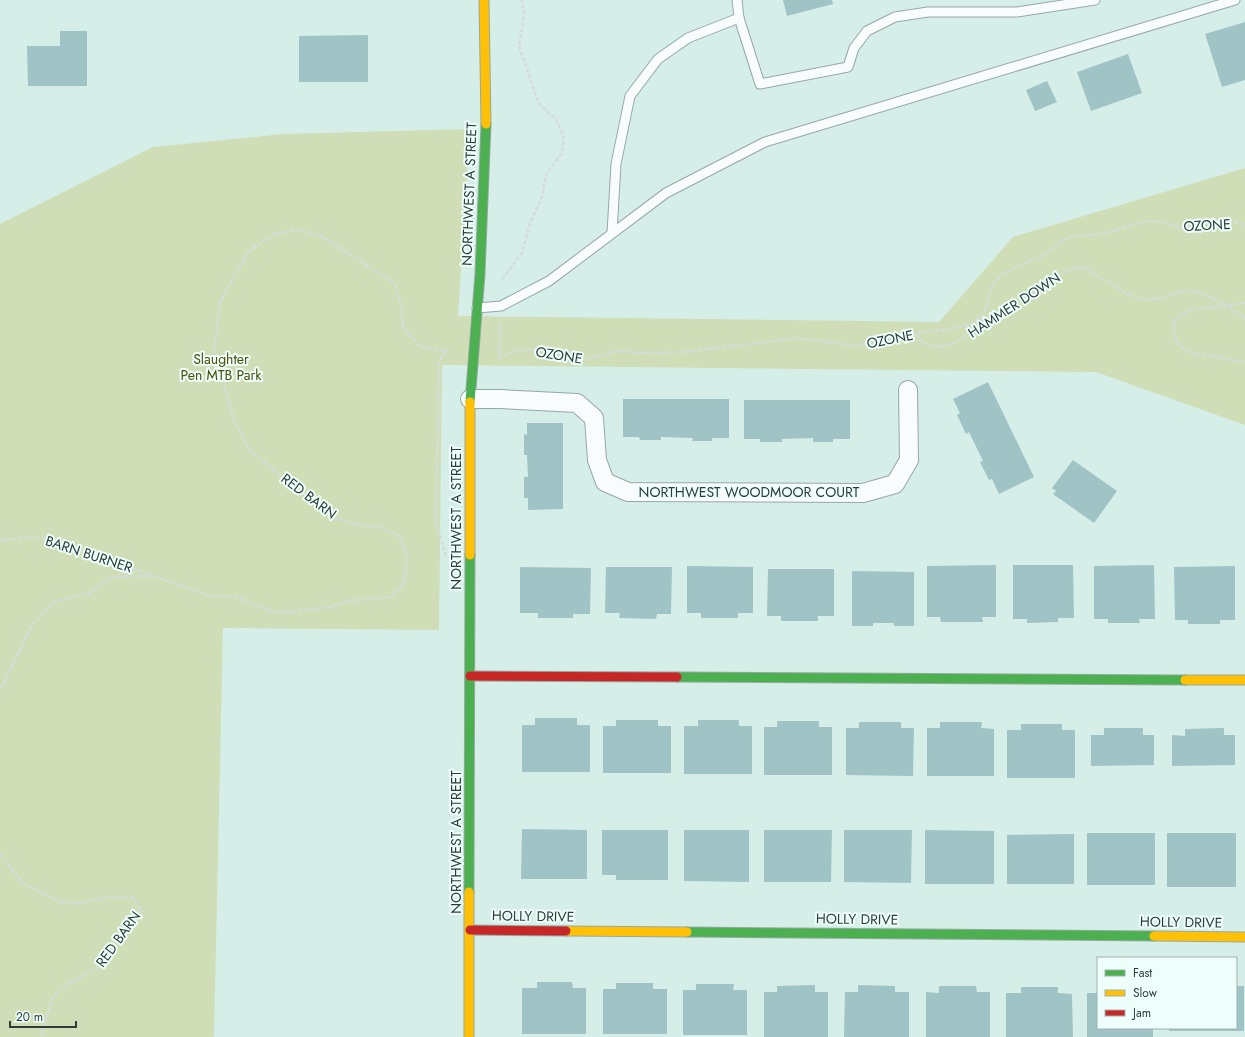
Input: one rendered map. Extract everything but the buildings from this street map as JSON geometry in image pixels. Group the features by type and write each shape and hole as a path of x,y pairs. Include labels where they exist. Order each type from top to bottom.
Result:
{"street":[{"name":"NORTHWEST A STREET","path":"469,1037 470,400 477,308 486,136 484,0"},
{"name":"NORTHWEST WOODMOOR COURT","path":"470,400 500,399 577,404 594,418 597,460 605,482 628,492 863,493 895,484 909,460 908,390"},
{"path":"470,676 1245,680"},
{"name":"HOLLY DRIVE","path":"470,930 1245,937"}],"lane":[{"path":"737,0 739,18 760,84 848,67 854,48 867,31 896,17 928,12 1017,12 1095,0"},
{"path":"477,308 501,306 549,281 666,193 765,142 1235,0"},
{"path":"612,233 616,164 630,96 658,59 688,38 739,18"}],"path":[{"path":"502,280 522,253 530,223 542,197 546,174 562,153 564,137 556,119 539,104 520,46 524,15 522,0"},
{"name":"OZONE","path":"500,334 499,359 516,350 543,350 575,360 588,360 616,351 642,353 683,352 798,338 857,346 868,341 951,329 977,320 982,315 995,282 1017,267 1041,257 1055,245 1071,237 1099,234 1117,230 1126,226 1156,221 1185,227 1204,224 1234,223 1245,225"},
{"name":"RED BARN","path":"0,689 31,627 53,602 90,592 111,577 154,576 208,595 239,598 270,612 331,608 346,601 391,597 404,584 408,558 399,536 380,527 356,525 334,517 250,451 234,420 214,350 220,302 248,252 273,234 300,230 324,237 395,284 401,305 403,327 421,347 445,351 439,363 436,521 448,562"},
{"name":"HAMMER DOWN","path":"916,334 921,341 930,345 939,347 954,343 1002,314 1058,275 1075,268 1085,268 1128,294 1141,299 1156,299 1186,291 1201,293 1229,307 1244,318"},
{"path":"1245,303 1189,310 1175,320 1173,329 1177,342 1187,352 1245,362"},
{"name":"BARN BURNER","path":"0,540 47,538 154,576"},
{"name":"RED BARN","path":"0,854 23,882 60,902 77,904 109,896 133,898 142,911 111,945 96,969 62,987 52,999 40,1037"}],"green space":[{"name":"Slaughter Pen MTB Park","path":"470,129 458,316 939,322 1013,237 1245,168 1245,425 1096,372 442,365 439,630 223,628 214,1037 0,1037 0,224 153,147 283,134"}],"traffic: fast":[{"path":"470,402 480,274 486,124"},
{"path":"469,892 470,555"},
{"path":"677,677 1185,680"},
{"path":"687,932 1154,936"}],"traffic: slow":[{"path":"484,0 486,124"},
{"path":"470,402 470,555"},
{"path":"1185,680 1245,680"},
{"path":"469,892 469,1037"},
{"path":"566,931 687,932"},
{"path":"1154,936 1245,937"}],"traffic: jam":[{"path":"470,676 677,677"},
{"path":"470,930 566,931"}]}
